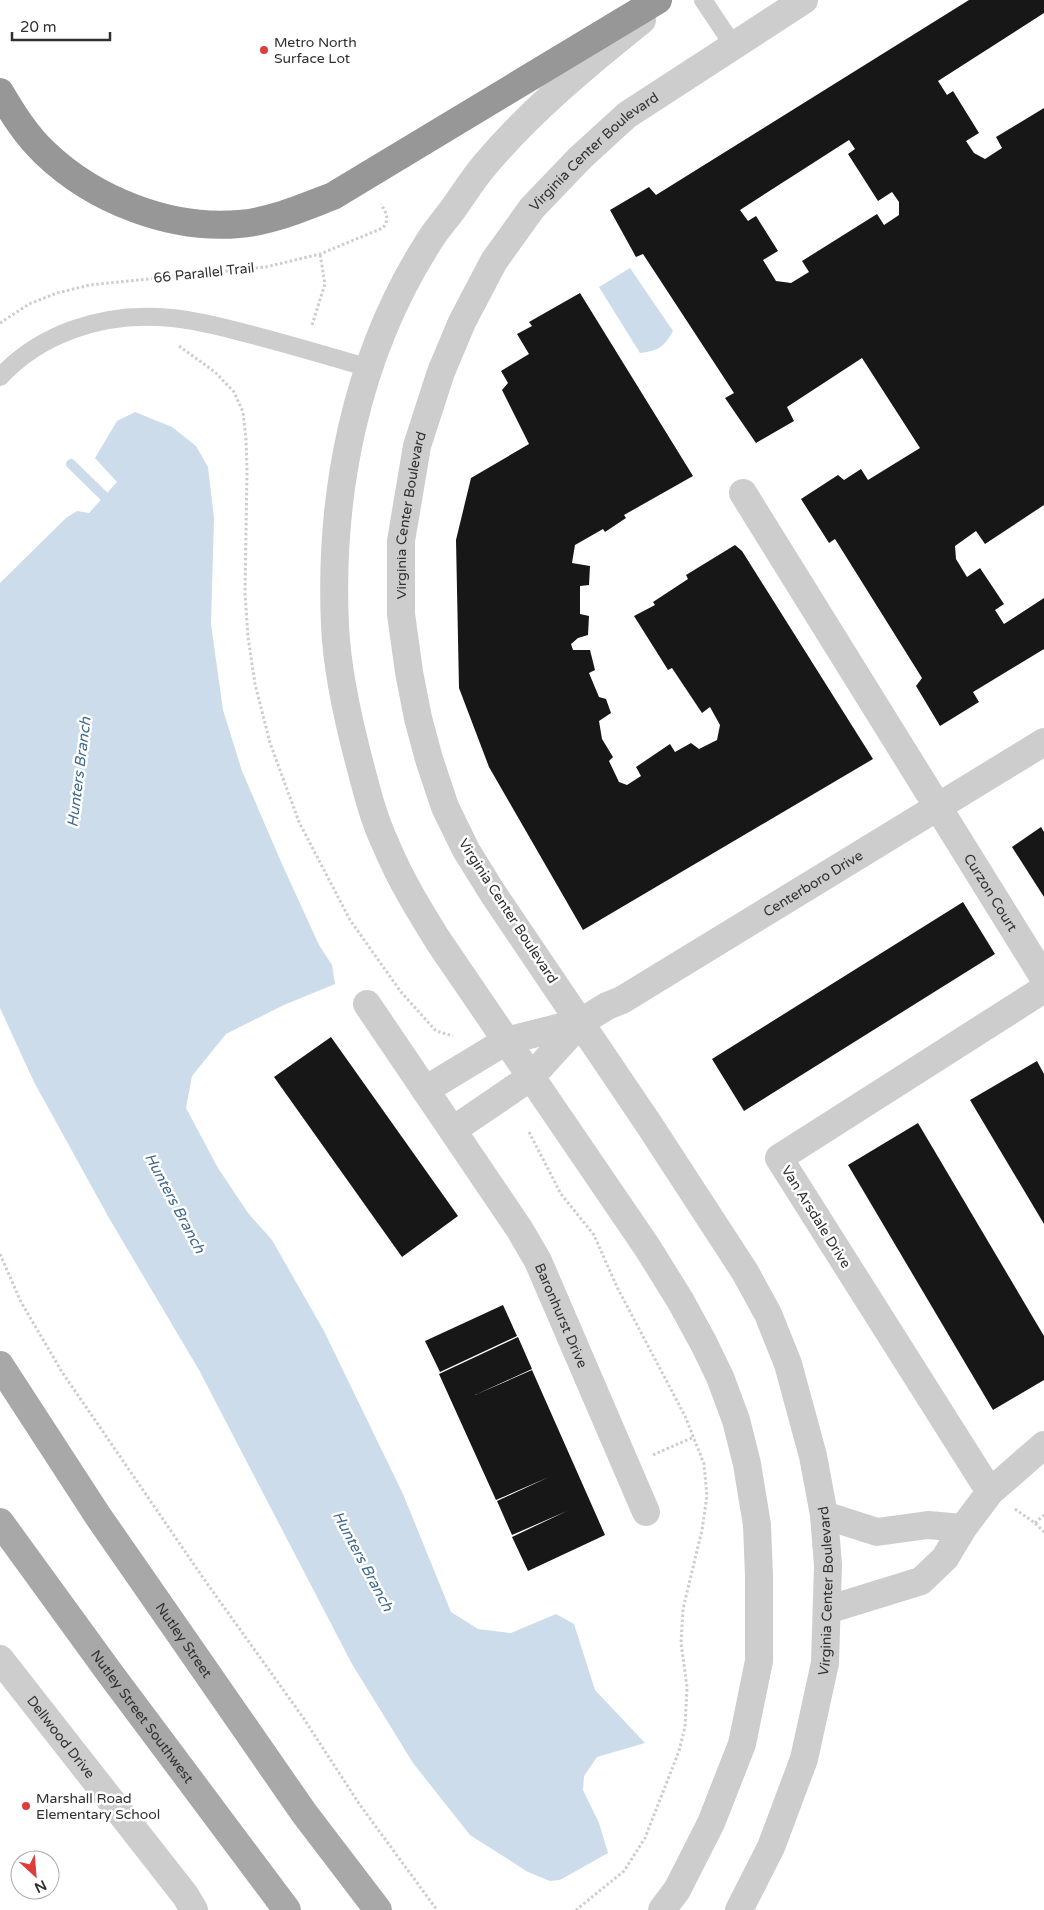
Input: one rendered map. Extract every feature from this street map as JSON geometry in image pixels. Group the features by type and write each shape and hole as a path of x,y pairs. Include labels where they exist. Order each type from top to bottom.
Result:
{"highway":[{"path":"0,92 18,123 45,153 78,181 121,202 160,216 201,224 240,224 286,213 333,196 658,0"}],"main road":[{"name":"Nutley Street","path":"0,1365 98,1516 287,1789 378,1910"},
{"name":"Nutley Street Southwest","path":"0,1522 103,1664 287,1910"}],"street":[{"path":"662,1910 677,1890 711,1823 742,1744 759,1661 757,1525 747,1464 736,1420 720,1377 703,1342 647,1247 506,1041 409,894 384,843 366,788 343,692 335,627 336,542 343,468 363,382 390,312 428,242 484,166 537,110 591,61 667,0"},
{"name":"Virginia Center Boulevard","path":"738,1910 770,1847 804,1759 825,1663 828,1564 824,1515 813,1456 788,1364 768,1314 744,1272 581,1022 470,857 445,807 418,718 409,672 401,614 401,541 417,446 441,372 462,322 494,261 532,208 580,158 627,115 804,0"},
{"name":"Curzon Court","path":"743,493 1044,978"},
{"name":"Centerboro Drive","path":"581,1022 607,1006 622,1000 1044,742"},
{"name":"Van Arsdale Drive","path":"990,1492 779,1158 1044,989"},
{"name":"Baronhurst Drive","path":"367,1004 520,1230 538,1261 646,1512"},
{"path":"425,1090 506,1041 581,1022"},
{"path":"453,1130 531,1077 581,1022"},
{"path":"827,1610 921,1581 945,1558 963,1528 990,1492 1044,1445"},
{"path":"824,1515 877,1532 928,1525 963,1528"},
{"name":"Dellwood Drive","path":"0,1659 185,1895 194,1910"}],"lane":[{"path":"704,0 733,45"},
{"path":"0,377 26,353 43,342 67,331 126,318 159,316 204,322 369,368"}],"path":[{"name":"66 Parallel Trail","path":"0,323 29,304 90,285 266,266 320,254 383,228 388,216 380,203"},
{"path":"312,352 311,330 325,284 320,254"},
{"path":"176,344 215,372 234,392 243,412 247,471 245,593 248,637 255,684 270,743 299,822 350,920 401,992 436,1031 448,1036 457,1036"},
{"path":"0,1254 21,1302 62,1372 206,1582 302,1716 360,1805 437,1910"},
{"path":"1035,1523 1044,1515"}],"water":[{"path":"630,268 673,331 667,341 651,351 640,353 599,287"},
{"path":"135,412 172,427 196,446 208,467 214,518 211,624 223,710 242,771 319,945 332,965 335,984 284,1005 226,1034 192,1076 186,1108 218,1168 248,1213 272,1240 324,1331 403,1494 451,1612 478,1629 511,1633 556,1614 574,1624 595,1690 645,1743 597,1757 584,1776 583,1790 599,1823 608,1853 560,1880 550,1881 528,1872 470,1835 413,1763 352,1664 199,1370 109,1218 34,1082 0,1008 0,583 66,518 77,511 89,513 117,482 95,458 117,421"}],"building":[{"path":"969,0 1044,0 1044,13 938,81 947,95 953,91 979,133 966,141 974,153 985,159 1002,148 996,137 1044,108 1044,505 985,544 976,531 955,546 956,559 967,577 980,568 1004,604 995,610 1004,624 1044,598 1044,649 973,692 979,702 940,726 916,686 922,678 835,539 829,543 801,499 838,475 844,480 861,469 868,480 920,448 862,358 787,407 794,421 756,443 725,398 734,393 643,254 636,257 610,210 649,187 656,195","holes":["849,140 855,149 848,154 878,201 892,192 899,202 899,215 884,225 877,214 802,261 809,272 791,283 776,281 763,260 778,251 756,216 748,221 740,210"]},
{"path":"580,293 693,476 624,515 626,518 605,532 603,529 575,545 572,563 590,566 589,585 580,586 580,614 589,616 588,635 578,638 571,644 573,650 590,650 595,670 589,673 599,697 606,699 611,713 599,721 602,739 613,757 609,761 619,782 627,785 641,776 636,767 670,744 675,752 691,743 699,749 717,740 720,725 710,707 702,713 672,668 668,670 634,616 655,605 653,602 688,579 686,575 735,545 742,551 873,759 583,930 489,767 459,688 456,540 471,478 529,444 502,390 508,383 501,371 529,354 517,334 532,326 529,322"},
{"path":"1041,827 1044,832 1044,897 1012,847"},
{"path":"963,902 995,954 744,1111 712,1059"},
{"path":"331,1037 458,1216 402,1257 274,1077"},
{"path":"1037,1061 1044,1074 1044,1224 970,1100"},
{"path":"918,1123 1044,1336 1044,1380 993,1410 848,1165"},
{"path":"503,1305 517,1336 440,1372 425,1341"},
{"path":"518,1337 532,1369 475,1395 532,1370 605,1535 528,1571 512,1537 567,1511 512,1535 497,1501 549,1477 496,1500 439,1374"}],"waterway":[{"name":"Hunters Branch","path":"71,464 113,505"}],"place":[{"name":"Metro North Surface Lot","path":"264,50"},
{"name":"Marshall Road Elementary School","path":"26,1806"}]}
